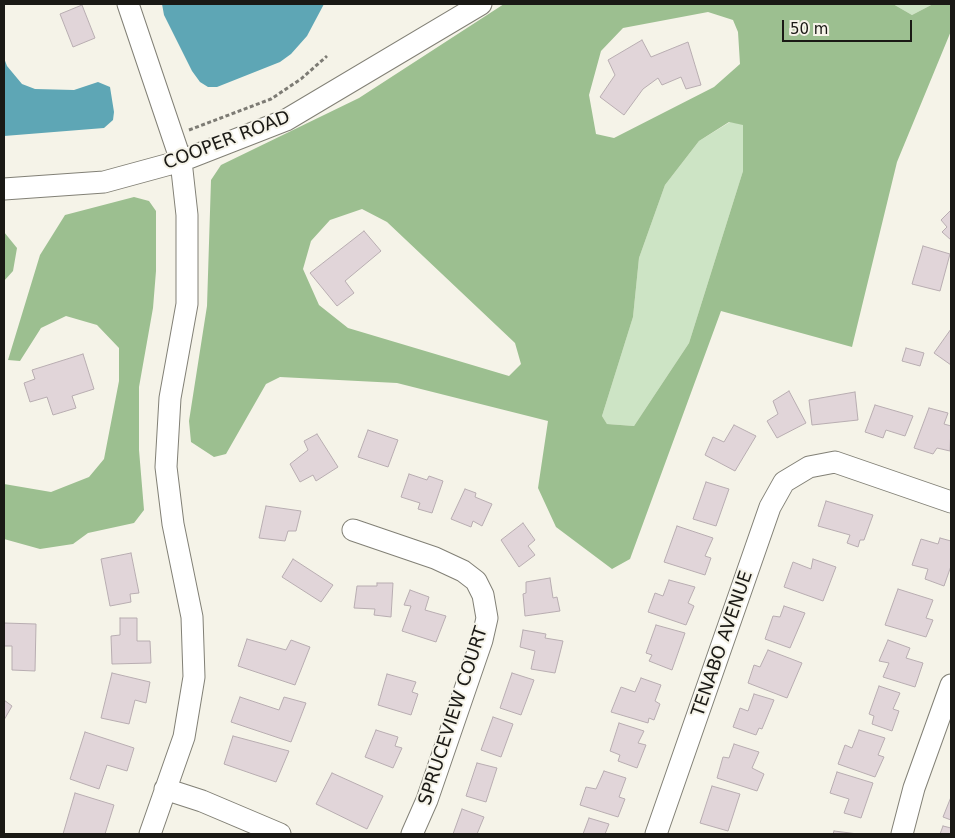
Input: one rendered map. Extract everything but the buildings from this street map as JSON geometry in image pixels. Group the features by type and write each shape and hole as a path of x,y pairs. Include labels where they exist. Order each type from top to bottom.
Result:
{"street":[{"path":"128,4 181,161 187,216 187,304 170,398 166,467 174,524 192,617 194,677 184,737 150,834"},
{"name":"COOPER ROAD","path":"4,189 104,182 181,161 286,120 481,4"},
{"name":"TENABO AVENUE","path":"656,834 770,507 784,482 809,467 835,462 951,502"},
{"name":"SPRUCEVIEW COURT","path":"353,530 435,558 463,571 476,580 483,596 487,618 482,640 427,800 412,834"},
{"path":"902,834 914,788 951,685"},
{"path":"165,789 202,801 280,834"}],"path":[{"path":"172,135 211,123 271,99 302,79 328,56"}],"green space":[{"path":"504,4 893,4 912,15 933,4 951,4 951,31 897,162 852,347 721,311 630,559 612,569 556,527 538,488 548,421 397,383 280,377 266,384 226,454 214,457 191,442 189,421 207,306 211,180 221,165 359,98","holes":["708,12 733,20 738,32 740,64 714,87 614,138 596,134 589,95 601,51 623,28","729,122 743,125 743,171 689,343 634,426 607,424 602,416 633,317 639,258 665,185 699,141","362,209 387,222 515,343 521,364 509,376 348,328 319,305 303,269 311,241 330,220"]},
{"path":"893,4 933,4 912,15"},
{"path":"730,122 743,124 743,171 689,343 634,426 607,424 602,416 633,317 639,258 665,185 699,141"},
{"path":"134,197 149,201 156,211 156,271 153,308 139,387 139,450 144,510 134,523 88,533 73,544 40,549 4,539 4,484 51,492 89,477 104,459 119,381 119,348 97,325 66,316 41,328 20,361 8,360 40,255 65,215"},
{"path":"4,232 17,248 13,271 4,281"}],"water":[{"path":"162,4 324,4 307,36 291,54 280,62 217,87 208,87 200,82 192,71 164,15"},
{"path":"4,58 7,66 22,84 35,89 74,90 98,82 110,87 114,112 113,120 104,128 4,136"}]}
